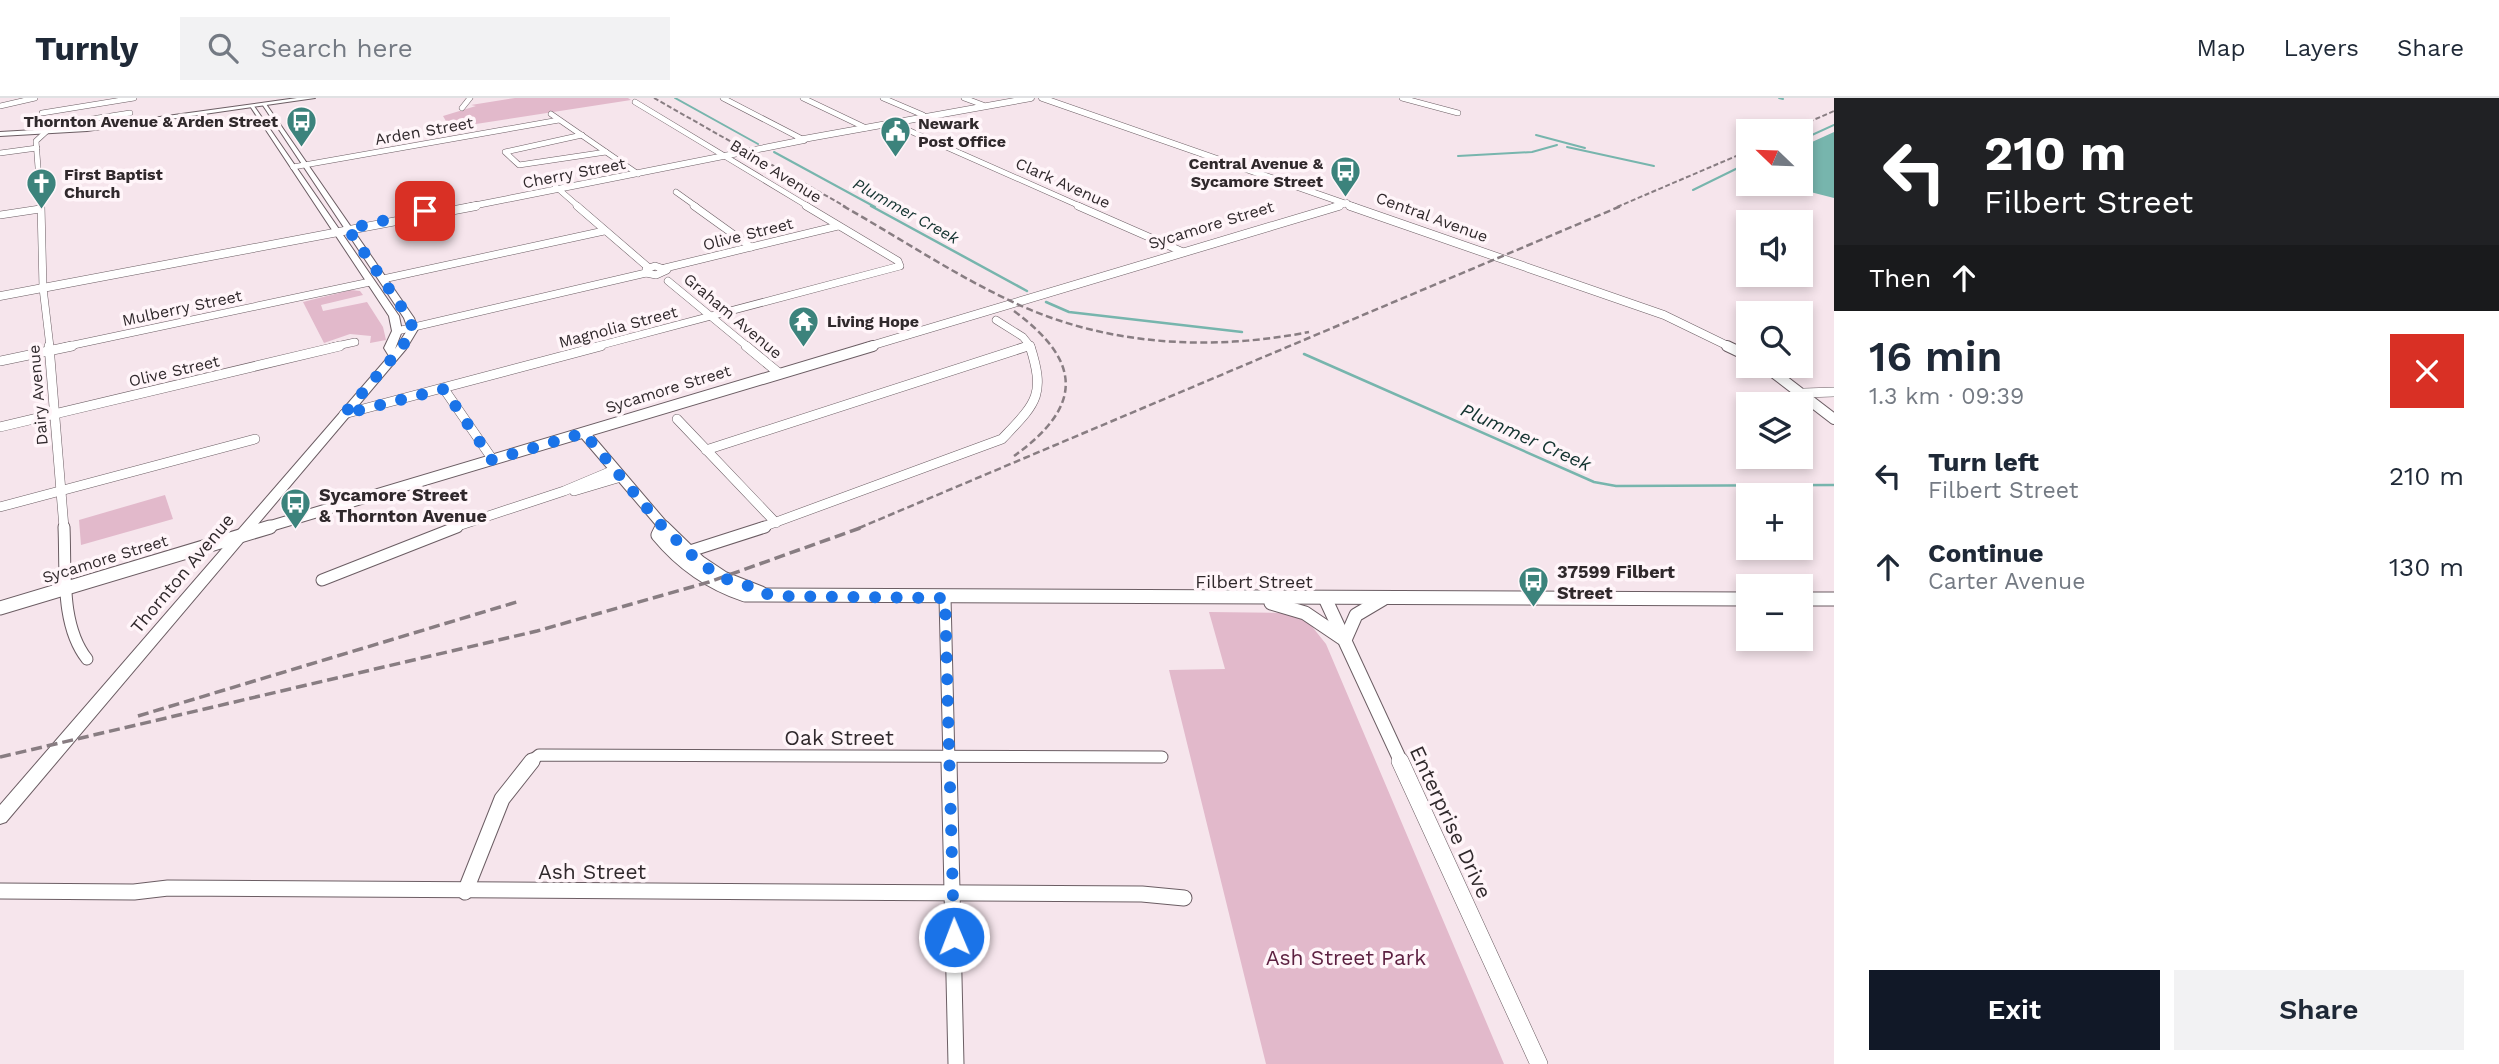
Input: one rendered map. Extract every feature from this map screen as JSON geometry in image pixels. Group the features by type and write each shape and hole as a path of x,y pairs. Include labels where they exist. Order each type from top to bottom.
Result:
{"main road":[{"path":"262,102 294,98"},
{"path":"0,132 43,134 131,118 312,98"},
{"path":"262,102 383,279 412,323 413,329"},
{"path":"250,103 394,316 397,331 389,348 393,355"},
{"path":"0,132 43,134"},
{"name":"Thornton Avenue","path":"0,817 402,347 413,329"}],"street":[{"path":"0,106 35,98"},
{"path":"42,113 134,98"},
{"path":"462,108 470,98"},
{"path":"723,98 804,140"},
{"path":"803,98 866,128"},
{"path":"883,98 923,115"},
{"path":"964,98 983,105"},
{"name":"Cherry Street","path":"0,296 335,232 346,225 374,224 1012,98"},
{"name":"Central Avenue","path":"1042,98 1056,99 1100,118 1664,316 1736,350"},
{"path":"1402,98 1455,112"},
{"path":"85,120 131,118 125,99"},
{"name":"Cherry Street","path":"983,105 1028,99 1056,99"},
{"name":"Baine Avenue","path":"635,102 898,261 900,266"},
{"path":"551,114 636,172"},
{"name":"Cherry Street","path":"892,123 938,114"},
{"name":"Arden Street","path":"293,167 559,120"},
{"name":"Clark Avenue","path":"892,123 1183,252"},
{"name":"Dairy Avenue","path":"43,134 37,148 43,288 57,413 68,588 75,644 88,659"},
{"path":"582,135 513,148 505,152 519,165 606,152"},
{"path":"0,153 37,148"},
{"path":"556,188 648,270"},
{"path":"676,192 751,247"},
{"name":"Sycamore Street","path":"0,608 1346,203"},
{"path":"0,215 40,209"},
{"path":"355,239 374,224"},
{"name":"Olive Street","path":"397,331 648,270 660,274 666,272 665,268 838,226"},
{"path":"383,279 604,231"},
{"name":"Magnolia Street","path":"344,414 900,266"},
{"name":"Graham Avenue","path":"668,281 780,374"},
{"name":"Mulberry Street","path":"0,361 370,282"},
{"path":"687,552 776,523 1002,439 1031,408 1039,390 1039,366 1030,345 1023,337 996,320"},
{"name":"Olive Street","path":"0,427 355,342"},
{"path":"706,450 1030,345"},
{"path":"1782,378 1803,392"},
{"path":"444,389 492,460"},
{"path":"1813,393 1834,392"},
{"path":"1813,401 1834,419"},
{"path":"677,419 776,523"},
{"path":"584,433 662,526"},
{"path":"0,507 256,439"},
{"path":"322,580 441,532 564,491 592,488 617,473"},
{"name":"Filbert Street","path":"761,593 752,587 723,578 687,552 662,526 659,535 675,556 709,582 745,594 945,598 1736,599"},
{"path":"945,598 956,1064"},
{"path":"1251,598 1306,613 1345,640 1351,621 1383,598"},
{"name":"Enterprise Drive","path":"1325,598 1539,1064"},
{"path":"1813,599 1834,599"},
{"name":"Oak Street","path":"465,892 499,809 521,769 539,755 1162,757"},
{"name":"Ash Street","path":"0,891 134,892 168,888 465,892 1142,894 1184,898"}],"green space":[{"path":"515,98 631,100 450,128 443,116 476,106 471,105"},
{"path":"351,290 360,291 363,295 321,305 323,311 367,302 383,327 386,340 370,343 371,336 350,334 324,343 303,302"},
{"path":"165,495 173,519 81,545 79,520"},
{"name":"Ash Street Park","path":"1209,612 1287,613 1306,619 1326,644 1504,1064 1266,1064 1169,670 1225,669"}],"shaded area":[{"path":"1834,132 1834,198 1813,193 1813,142"}],"waterway":[{"name":"Plummer Creek","path":"675,98 758,144"},
{"path":"1779,98 1783,99"},
{"path":"1813,135 1834,125"},
{"path":"1536,135 1585,148"},
{"path":"1458,156 1532,152 1557,145"},
{"path":"1567,147 1654,166"},
{"name":"Plummer Creek","path":"774,152 875,207"},
{"path":"1693,190 1736,169"},
{"name":"Plummer Creek","path":"871,206 1027,291"},
{"name":"Plummer Creek","path":"1046,302 1069,312 1242,332"},
{"name":"Plummer Creek","path":"1304,354 1594,482 1616,486 1834,485"}],"railway":[{"path":"654,98 846,207"},
{"path":"1813,120 1834,111"},
{"path":"1617,207 1736,156"},
{"path":"843,206 993,292 1050,317 1086,328 1123,336 1197,343 1235,342 1309,332"},
{"path":"859,528 1621,206"},
{"path":"1014,311 1053,348 1062,366 1066,384 1063,401 1053,419 1014,456"},
{"path":"0,757 537,631 709,582 863,527"},
{"path":"138,716 520,601"}],"place":[{"name":"Thornton Avenue & Arden Street","path":"301,148"},
{"name":"Newark Post Office","path":"895,159"},
{"name":"Central Avenue & Sycamore Street","path":"1346,199"},
{"name":"First Baptist Church","path":"41,210"},
{"name":"Living Hope","path":"804,348"},
{"name":"Sycamore Street & Thornton Avenue","path":"296,531"},
{"name":"37599 Filbert Street","path":"1534,608"}],"route":[{"path":"425,211 348,229 409,318 413,329 407,341 344,414 444,389 492,460 584,433 662,526 670,531 687,552 723,578 752,587 761,593 778,596 945,598 954,937"}]}
